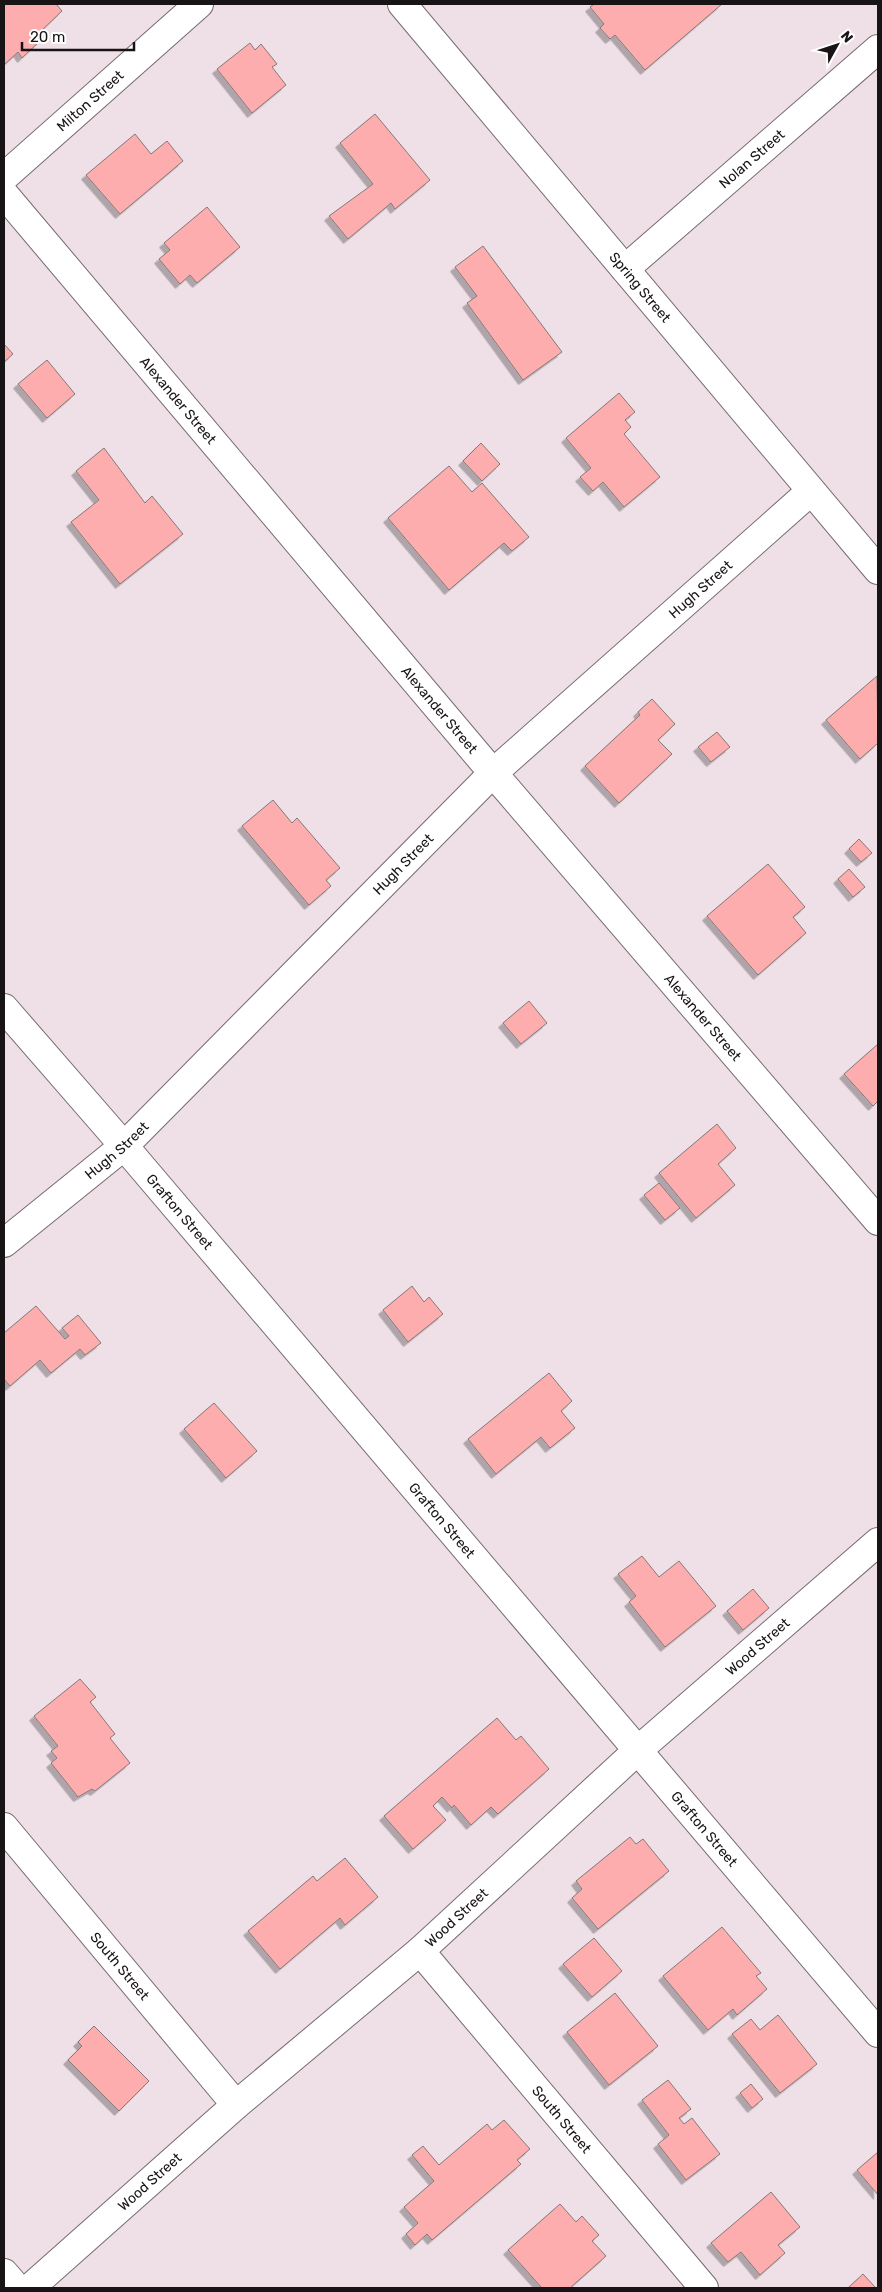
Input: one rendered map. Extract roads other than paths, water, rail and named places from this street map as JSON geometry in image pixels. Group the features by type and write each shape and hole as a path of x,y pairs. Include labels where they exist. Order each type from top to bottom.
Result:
{"street":[{"name":"Milton Street","path":"4,177 199,4"},
{"name":"Spring Street","path":"402,4 878,570"},
{"name":"Nolan Street","path":"625,269 878,49"},
{"name":"Alexander Street","path":"4,194 493,773 878,1221"},
{"name":"Hugh Street","path":"4,1243 124,1146 493,773 811,491"},
{"name":"Grafton Street","path":"4,1008 124,1146 878,2033"},
{"name":"Wood Street","path":"30,2288 236,2105 420,1950 637,1751 878,1542"},
{"name":"South Street","path":"4,1827 236,2105"},
{"name":"South Street","path":"420,1950 704,2288"},
{"path":"4,2273 17,2288"}]}
